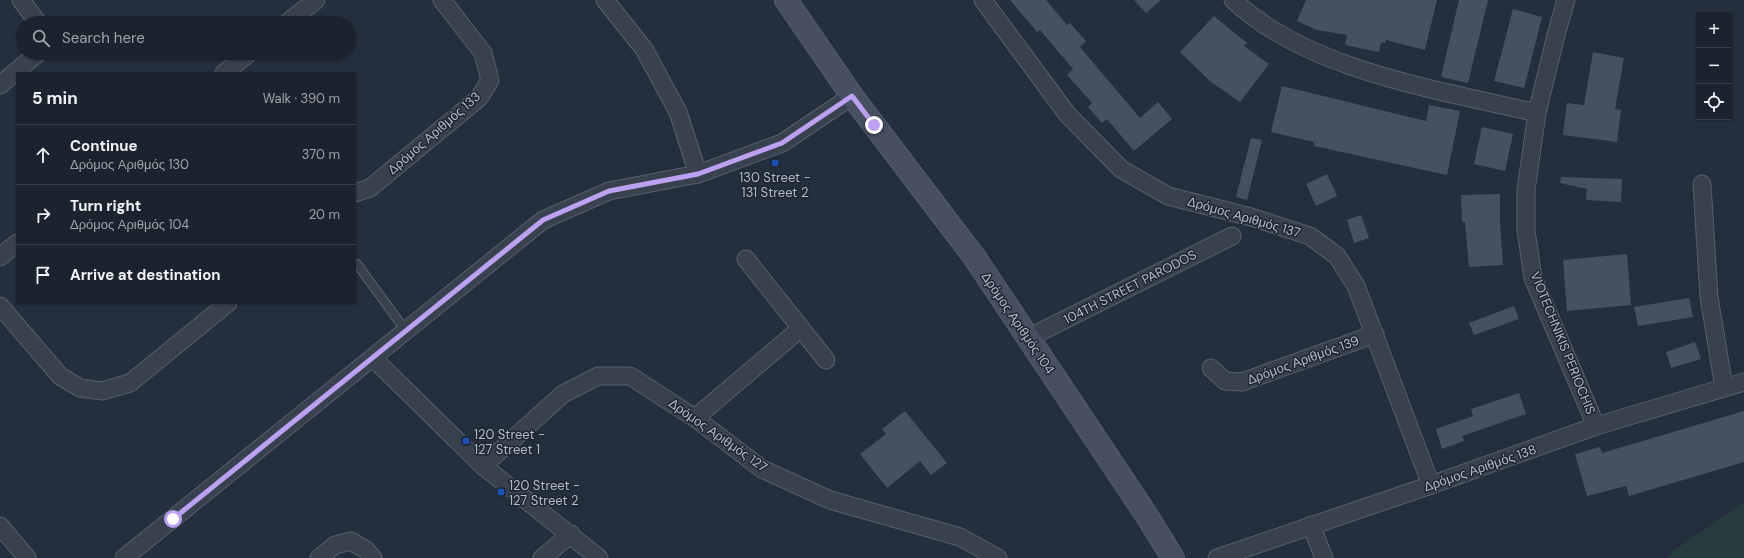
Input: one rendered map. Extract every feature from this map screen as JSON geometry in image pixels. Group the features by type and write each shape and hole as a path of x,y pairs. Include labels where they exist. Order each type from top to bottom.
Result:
{"street":[{"path":"21,0 33,16"},
{"path":"296,16 316,0"},
{"name":"Δρόμος Αριθμός 133","path":"356,193 370,188 479,98 490,80 483,53 442,0"},
{"path":"605,0 644,49 678,112 698,174"},
{"name":"Δρόμος Αριθμός 104","path":"786,0 852,96 975,258 1145,513 1173,558"},
{"name":"Δρόμος Αριθμός 137","path":"983,0 1067,114 1121,169 1168,196 1251,217 1310,236 1337,256 1356,286 1431,485"},
{"path":"1233,0 1250,16 1305,48 1387,78 1537,114"},
{"name":"VIOTECHNIKIS PERIOCHIS","path":"1566,0 1537,114 1526,190 1526,230 1533,278 1596,426"},
{"path":"0,85 30,60"},
{"path":"225,72 240,60"},
{"path":"124,558 543,220 609,191 698,174 782,143 852,96"},
{"path":"1702,184 1709,297 1724,388"},
{"name":"104TH STREET PARODOS","path":"1028,338 1232,236"},
{"path":"0,258 16,244"},
{"path":"746,259 826,360"},
{"path":"0,306 60,376 80,388 102,391 130,383 227,304"},
{"path":"695,418 800,329"},
{"name":"Δρόμος Αριθμός 139","path":"1211,368 1225,381 1242,382 1375,334"},
{"path":"373,358 483,466 600,558"},
{"name":"Δρόμος Αριθμός 127","path":"483,466 563,394 598,376 630,376 695,418 762,469 830,500 960,537 998,558"},
{"name":"Δρόμος Αριθμός 138","path":"1217,558 1311,524 1431,485 1596,426 1744,382"},
{"path":"1311,524 1324,558"},
{"path":"0,526 27,558"},
{"path":"542,558 571,534"},
{"path":"319,558 335,545 351,541 366,550 373,558"}],"lane":[{"path":"357,264 406,331"}],"green space":[{"path":"1744,503 1744,558 1667,558 1673,551"}],"building":[{"path":"1010,0 1046,0 1067,25 1070,23 1086,41 1080,47 1140,118 1158,102 1172,119 1134,151 1107,119 1102,123 1088,107 1092,103 1067,75 1073,69 1040,30 1037,32"},
{"path":"1134,0 1161,0 1146,13"},
{"path":"1306,0 1437,0 1425,50 1386,40 1385,43 1381,42 1379,52 1345,45 1347,35 1317,30 1297,21"},
{"path":"1459,0 1488,0 1468,83 1441,77"},
{"path":"1513,9 1542,17 1524,88 1494,81"},
{"path":"1214,16 1247,43 1244,46 1269,64 1240,102 1211,82 1180,52"},
{"path":"1593,52 1624,58 1615,109 1621,110 1617,142 1563,135 1567,103 1584,105"},
{"path":"1282,86 1426,121 1429,105 1460,111 1447,175 1314,146 1314,142 1271,132"},
{"path":"1482,127 1513,134 1505,171 1474,164"},
{"path":"1251,138 1262,140 1247,200 1236,197"},
{"path":"1327,174 1337,196 1316,206 1306,184"},
{"path":"1561,177 1622,179 1621,202 1586,200 1587,189 1560,183"},
{"path":"1500,194 1503,265 1469,267 1465,222 1462,222 1461,195"},
{"path":"1361,215 1369,238 1354,243 1347,220"},
{"path":"1627,254 1631,305 1567,311 1563,260"},
{"path":"1689,298 1693,317 1638,326 1634,307"},
{"path":"1514,306 1519,319 1474,335 1469,323"},
{"path":"1695,342 1701,359 1671,368 1666,352"},
{"path":"1519,393 1526,414 1462,436 1464,441 1442,449 1436,429 1473,416 1471,409"},
{"path":"905,411 947,463 931,475 920,461 887,488 860,454 886,434 882,429"},
{"path":"1744,411 1744,462 1629,496 1626,486 1587,496 1575,454 1600,447 1602,453"}],"place":[{"name":"130 Street - 131 Street 2","path":"775,163"},
{"name":"120 Street - 127 Street 1","path":"466,441"},
{"name":"120 Street - 127 Street 2","path":"501,492"}],"route":[{"path":"173,519 543,220 609,191 698,174 782,143 852,96 874,125"}]}
